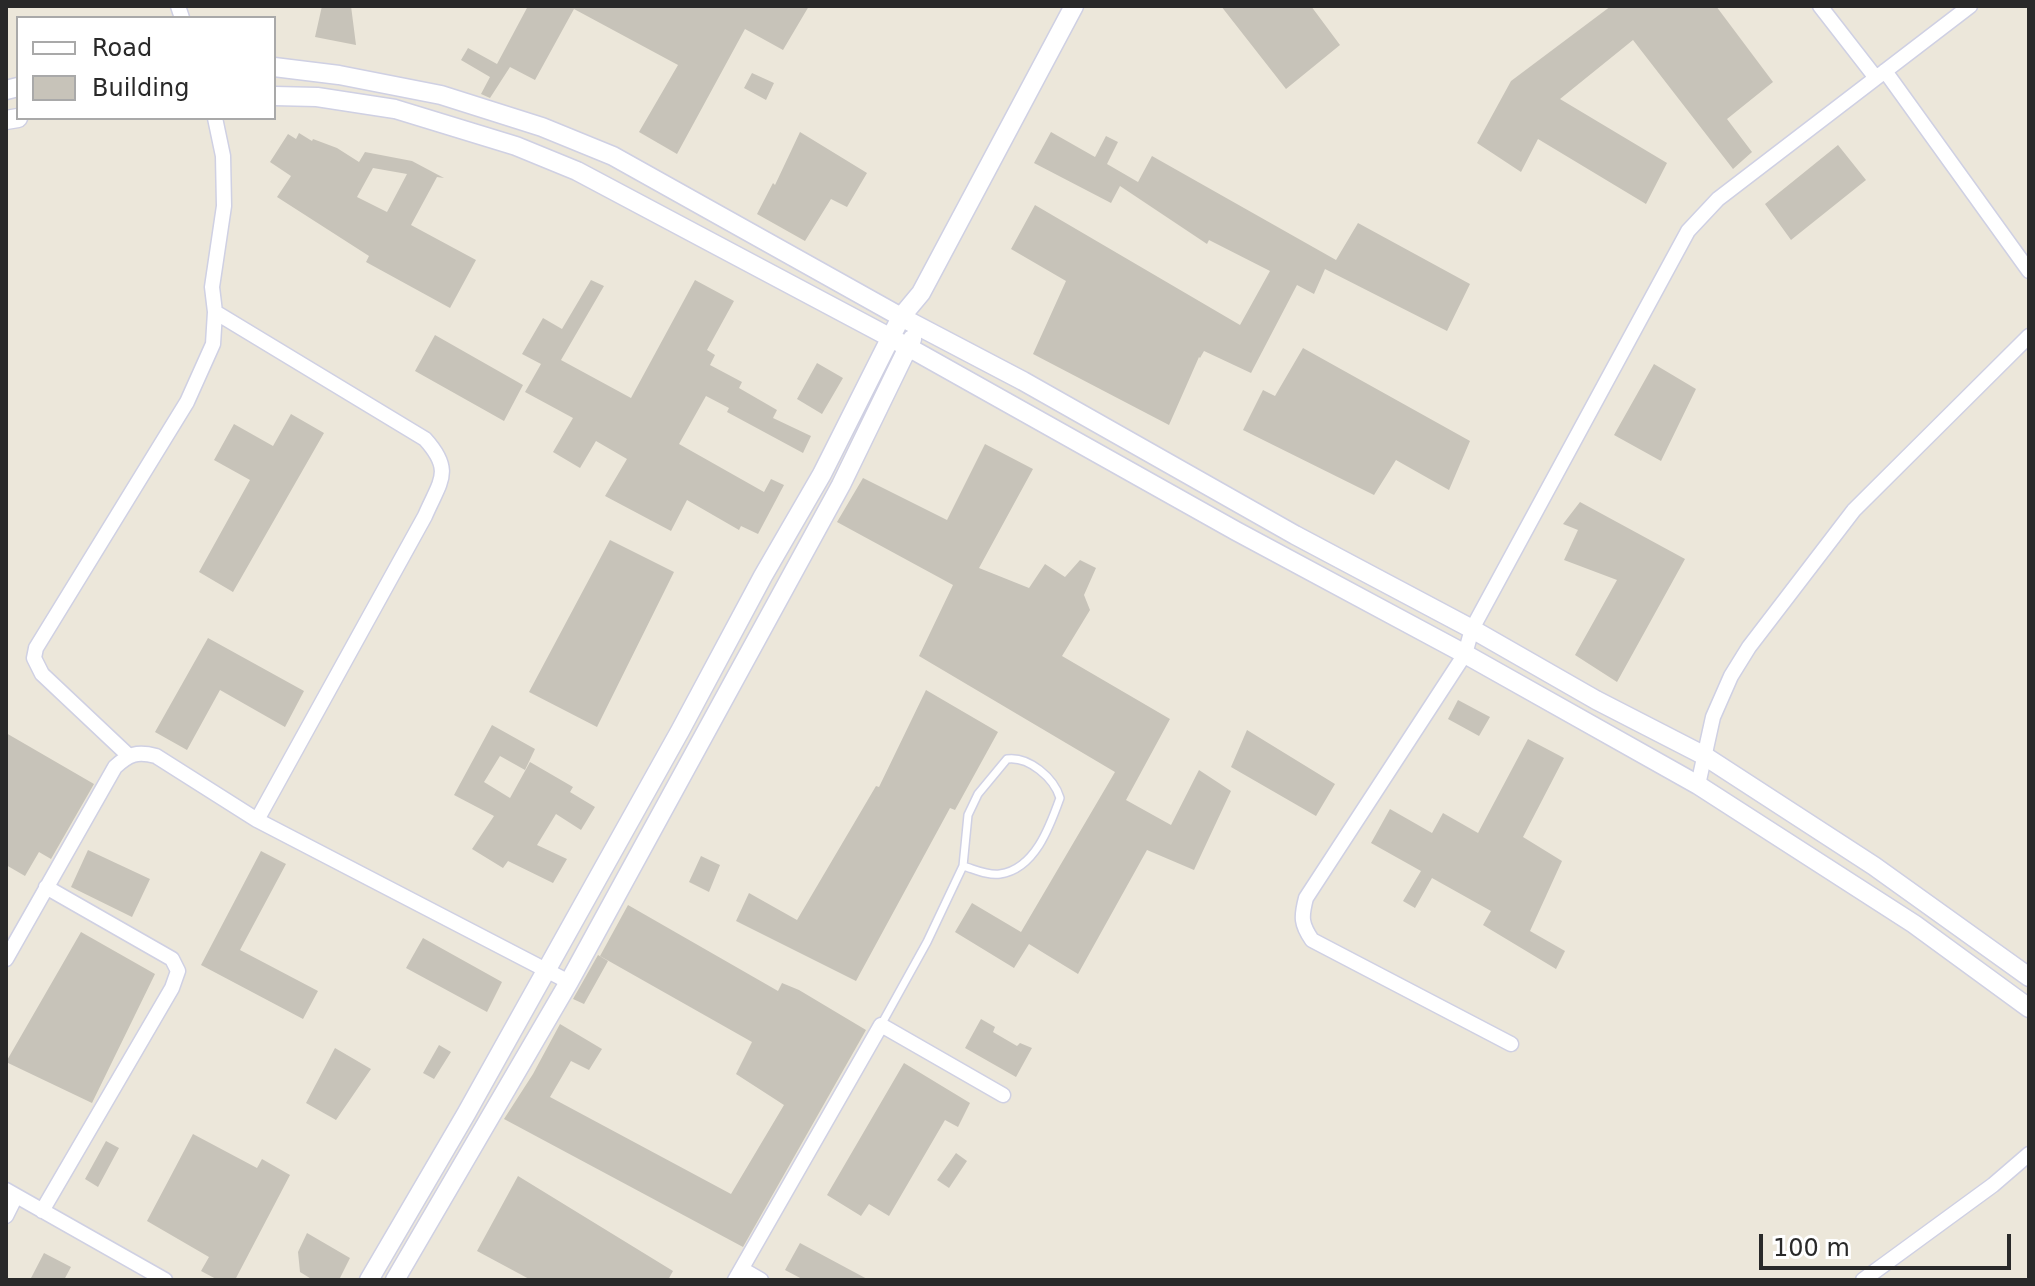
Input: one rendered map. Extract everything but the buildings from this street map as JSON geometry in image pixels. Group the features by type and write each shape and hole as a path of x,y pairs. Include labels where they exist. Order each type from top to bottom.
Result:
{"street":[{"path":"395,1280 569,982 699,739 841,485 908,347 910,322 921,293 1074,6"},
{"path":"1820,6 1881,74 2029,271"},
{"path":"1511,1044 1312,940 1302,926 1306,898 1465,654 1472,629 1688,231 1718,199 1970,6"},
{"path":"276,67 339,75 441,95 542,127 613,156 910,322 1036,388 1295,535 1703,755 1874,866 2029,977"},
{"path":"276,96 317,97 395,109 516,146 577,171 908,347 1698,785 1914,924 2029,1008"},
{"path":"128,755 42,674 34,658 36,648 187,402 213,344 215,312 212,287 224,206 223,156 215,120"},
{"path":"215,312 425,439 440,456 443,474 425,516 257,820"},
{"path":"369,1280 466,1114 680,731 822,474 890,338 910,322"},
{"path":"1698,785 1713,717 1731,676 1749,647 1844,523 1880,483 2029,336"},
{"path":"822,474 841,485"},
{"path":"763,576 782,588"},
{"path":"680,731 699,739"},
{"path":"6,959 115,767 128,755 141,752 156,756 257,820 569,982"},
{"path":"42,1211 172,988 178,971 172,959 46,887"},
{"path":"761,1280 738,1275 881,1025 1003,1095"},
{"path":"466,1114 486,1124"},
{"path":"1863,1280 1993,1185 2029,1154"},
{"path":"6,1216 11,1193 165,1280"}],"lane":[{"path":"881,1025 927,942 963,866 968,815 978,794 1007,759 1022,760 1045,774 1060,798 1047,833 1031,855 1001,874 963,866"}]}
